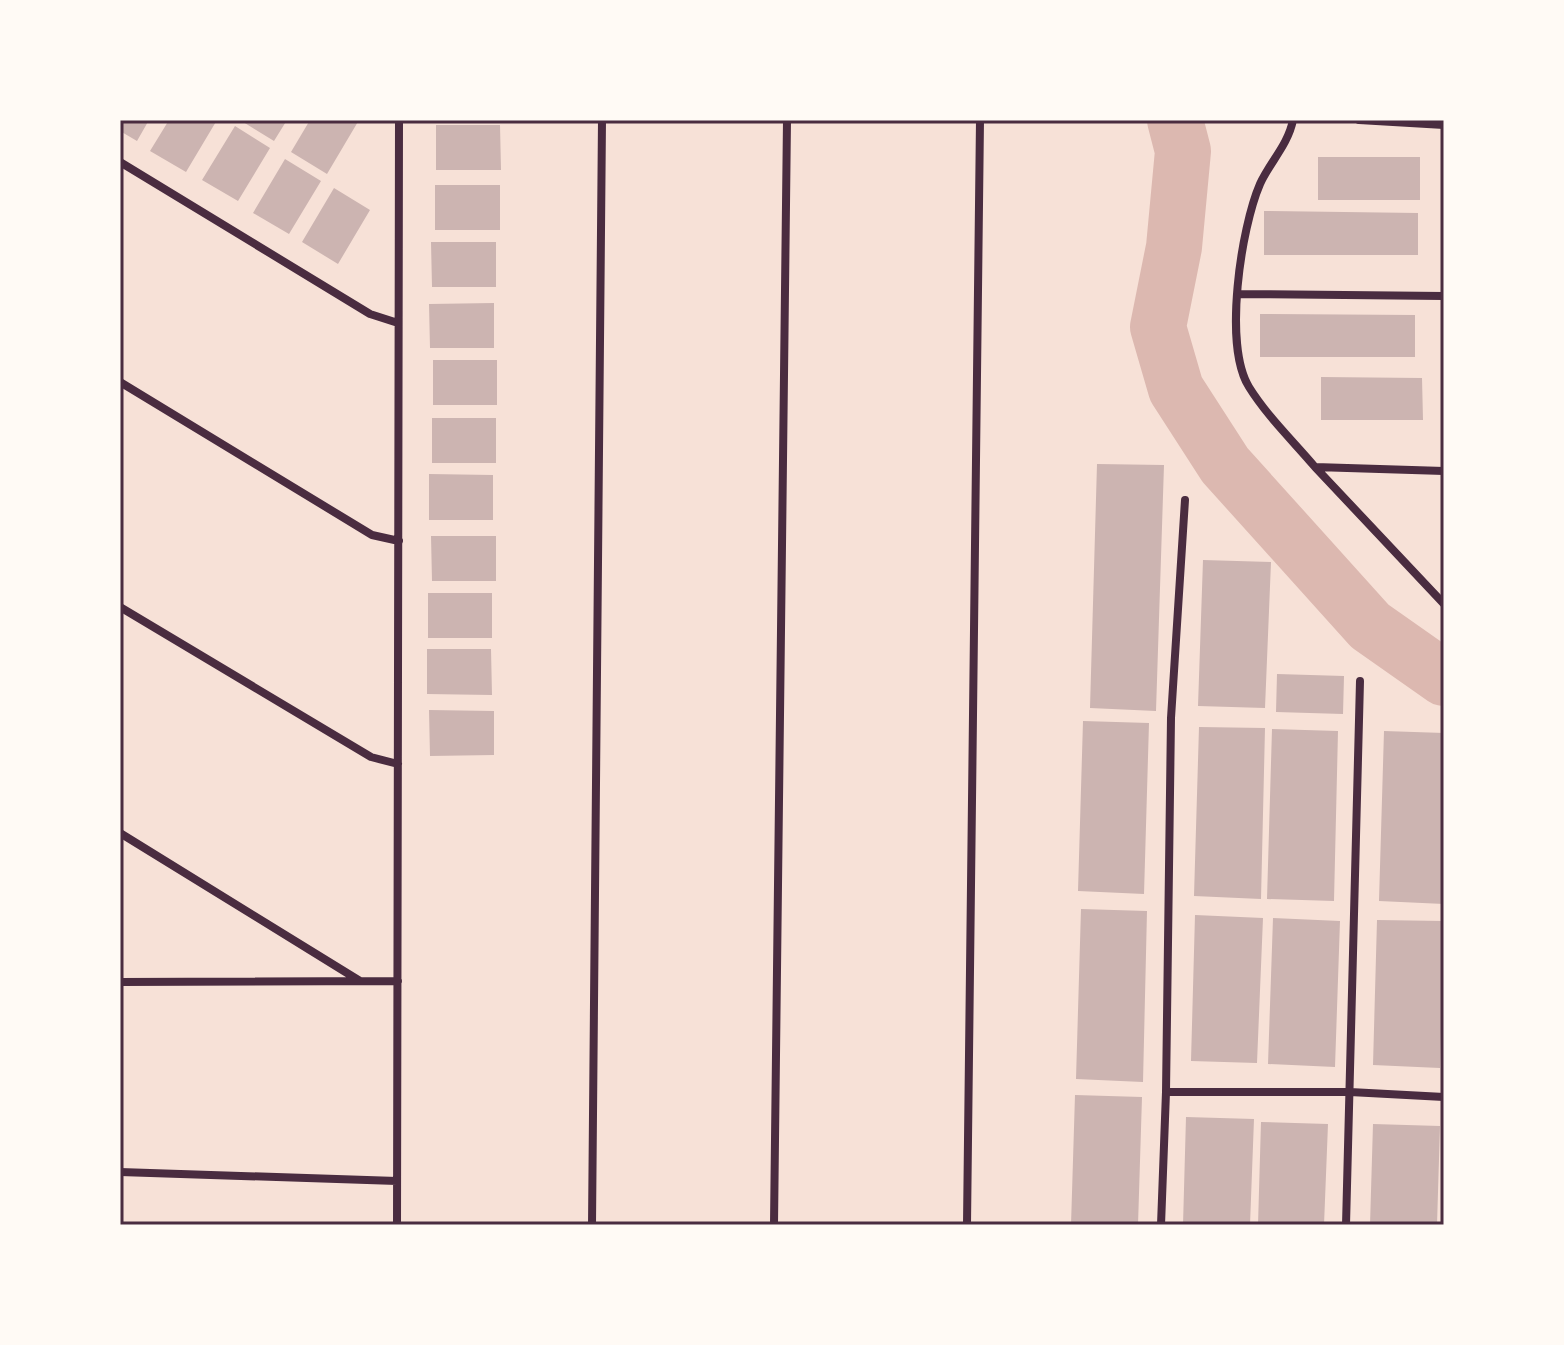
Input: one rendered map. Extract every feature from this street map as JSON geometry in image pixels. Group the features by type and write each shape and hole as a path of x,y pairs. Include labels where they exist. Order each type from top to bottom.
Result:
{"street":[{"path":"397,1225 399,120"},
{"path":"592,1225 602,120"},
{"path":"774,1225 787,120"},
{"path":"967,1225 980,120"},
{"path":"1293,120 1291,133 1261,183 1251,210 1238,294 1237,351 1248,385 1315,467 1444,604"},
{"path":"1359,120 1444,125"},
{"path":"120,162 370,314 398,323"},
{"path":"1238,294 1444,296"},
{"path":"120,382 372,535 399,541"},
{"path":"1315,467 1444,471"},
{"path":"1161,1225 1171,718 1185,500"},
{"path":"120,607 371,757 398,764"},
{"path":"1346,1225 1360,681"},
{"path":"120,833 360,981"},
{"path":"120,982 398,981"},
{"path":"1166,1092 1350,1092 1444,1097"},
{"path":"120,1172 397,1181"}],"building":[{"path":"120,120 149,120 137,141 120,131"},
{"path":"169,120 217,120 186,172 150,151"},
{"path":"240,120 287,120 274,141"},
{"path":"310,120 359,120 327,174 291,152"},
{"path":"436,125 500,125 501,170 436,170"},
{"path":"235,126 270,148 238,201 202,180"},
{"path":"1318,157 1420,157 1420,200 1318,200"},
{"path":"285,159 321,181 289,234 253,213"},
{"path":"435,185 500,185 500,230 435,230"},
{"path":"334,188 370,210 338,264 302,242"},
{"path":"1264,211 1418,213 1418,255 1264,255"},
{"path":"431,242 496,242 496,287 432,287"},
{"path":"494,303 494,348 430,348 429,304"},
{"path":"1260,314 1415,315 1415,357 1260,357"},
{"path":"433,360 497,360 497,405 433,405"},
{"path":"1321,377 1422,378 1423,420 1321,420"},
{"path":"432,418 496,418 496,463 432,463"},
{"path":"1097,464 1164,465 1156,711 1090,708"},
{"path":"429,474 493,475 493,520 429,520"},
{"path":"431,536 496,536 496,581 432,581"},
{"path":"1203,560 1271,562 1265,708 1198,706"},
{"path":"428,593 492,593 492,638 428,638"},
{"path":"427,649 491,649 492,695 427,694"},
{"path":"1277,674 1344,676 1343,714 1276,712"},
{"path":"429,710 494,711 494,755 430,756"},
{"path":"1083,721 1149,723 1144,894 1078,891"},
{"path":"1199,727 1265,728 1261,899 1194,896"},
{"path":"1272,729 1338,731 1334,901 1267,899"},
{"path":"1384,731 1444,733 1444,904 1379,901"},
{"path":"1081,909 1147,911 1143,1082 1076,1079"},
{"path":"1195,915 1263,918 1257,1063 1191,1061"},
{"path":"1273,918 1340,921 1335,1067 1268,1064"},
{"path":"1377,920 1444,921 1440,1068 1373,1065"},
{"path":"1075,1095 1142,1097 1138,1225 1071,1225"},
{"path":"1186,1117 1254,1119 1250,1225 1183,1225"},
{"path":"1261,1122 1328,1124 1324,1225 1258,1225"},
{"path":"1373,1124 1440,1126 1437,1225 1370,1225"}],"waterway":[{"path":"1175,120 1183,151 1174,247 1158,327 1176,389 1225,465 1370,626 1444,678"}]}
